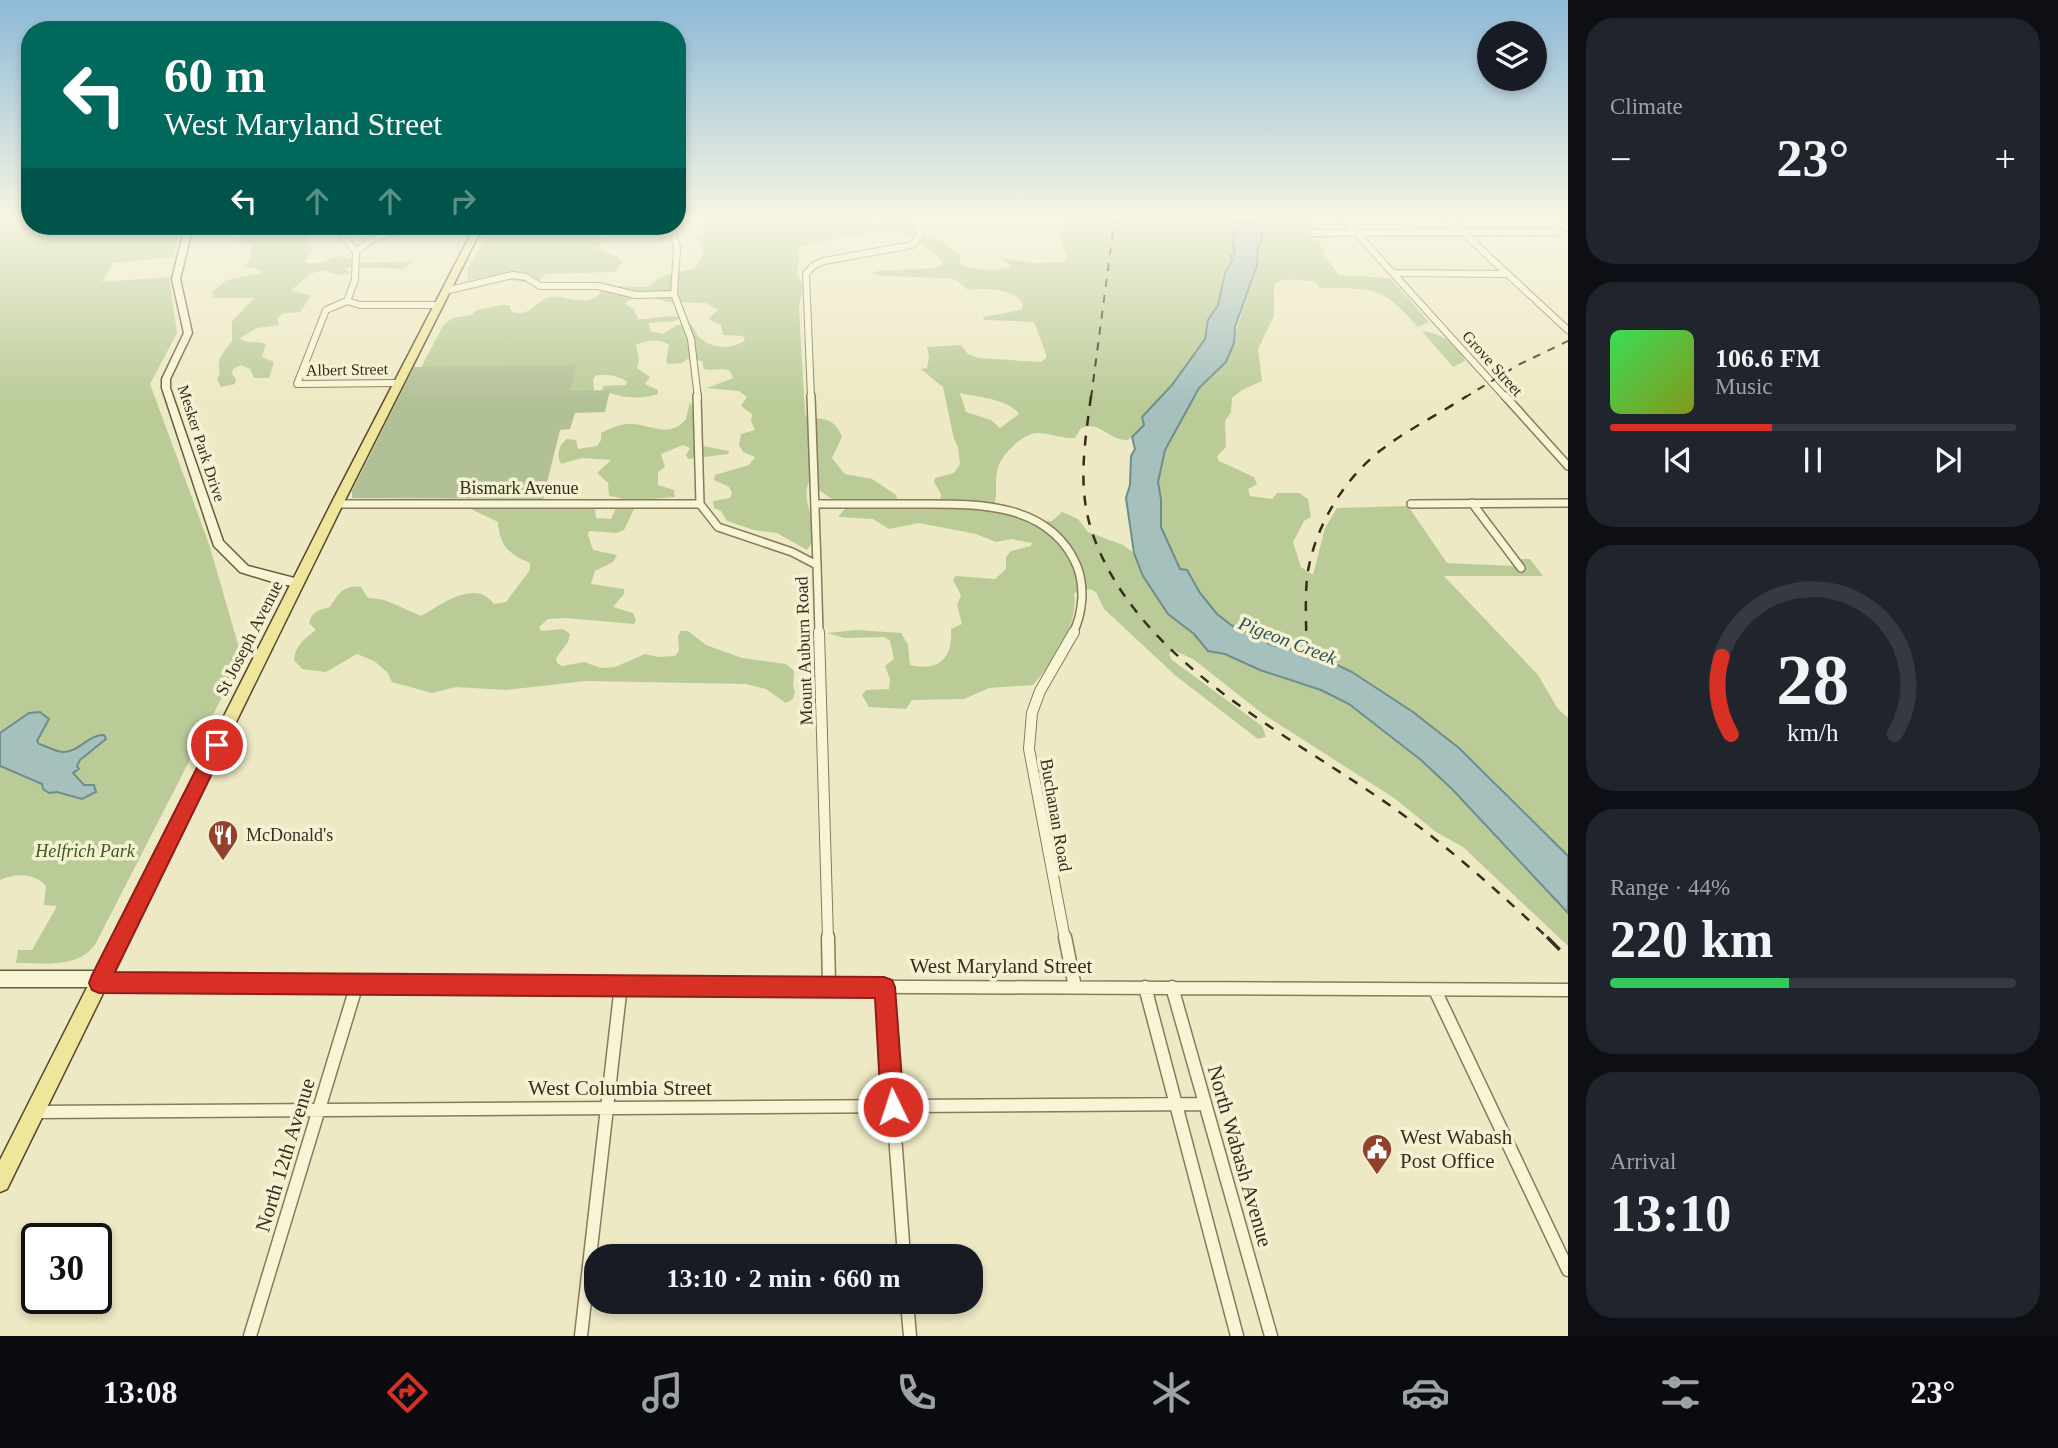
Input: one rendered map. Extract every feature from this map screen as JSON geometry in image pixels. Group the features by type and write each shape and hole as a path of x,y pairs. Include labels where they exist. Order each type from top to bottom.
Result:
{"main road":[{"name":"St Joseph Avenue","path":"0,1182 452,278"}],"street":[{"name":"Mesker Park Drive","path":"177,278 188,333 166,379 166,388 218,542 244,569 298,583"},
{"path":"355,278 347,301 360,305 438,305"},
{"path":"445,291 499,278"},
{"path":"528,278 540,286 598,286 623,293 674,294"},
{"path":"675,278 674,294 688,328 697,374 701,505"},
{"path":"806,278 817,504 817,565"},
{"name":"Grove Street","path":"1398,278 1568,466"},
{"path":"1512,278 1568,330"},
{"name":"Albert Street","path":"347,301 326,310 297,384 398,383"},
{"path":"1411,503 1568,503"},
{"path":"1472,503 1521,568"},
{"name":"Bismark Avenue","path":"337,504 701,505"},
{"name":"Buchanan Road","path":"817,504 1000,506 1042,522 1063,541 1073,556 1081,586 1081,611 1072,638 1036,700 1031,715 1028,743 1029,762 1075,987"},
{"name":"Mount Auburn Road","path":"701,505 718,527 792,552 817,565 829,986"},
{"name":"West Maryland Street","path":"0,979 357,984 1568,989"},
{"name":"North 12th Avenue","path":"250,1336 357,984"},
{"path":"581,1336 621,985"},
{"path":"884,987 903,1244"},
{"path":"1145,987 1237,1336"},
{"name":"North Wabash Avenue","path":"1172,988 1271,1336"},
{"path":"1435,990 1568,1270"},
{"name":"West Columbia Street","path":"35,1112 1205,1104"},
{"path":"909,1314 910,1336"}],"green space":[{"name":"Helfrich Park","path":"0,278 104,278 102,282 169,278 177,333 150,384 209,544 242,658 95,945 87,953 59,963 16,963 18,950 32,950 57,906 44,905 46,886 36,879 18,875 0,880"},
{"path":"305,278 291,290 311,296 300,312 284,313 277,318 279,325 257,328 240,338 266,344 262,357 274,362 269,378 254,378 250,369 241,365 233,369 235,384 221,387 217,379 220,372 219,362 232,341 232,321 254,298 213,298 212,292 227,280"},
{"path":"501,278 542,278 540,281 521,282"},
{"path":"659,278 799,278 803,285 799,308 807,418 819,418 836,426 842,437 832,458 845,474 872,479 896,495 899,508 926,509 940,505 941,494 934,482 935,478 954,473 960,464 943,387 921,369 927,368 927,347 961,345 968,354 978,358 1041,362 1046,358 1034,322 984,320 983,317 1021,310 1023,305 1020,299 1007,292 990,289 968,290 956,280 949,278 1224,278 1218,305 1208,320 1205,339 1157,404 1147,411 1144,425 1128,440 1088,426 1081,428 1075,438 1037,433 1025,437 1013,446 1000,463 994,506 1031,523 1052,521 1062,512 1078,519 1088,532 1123,545 1134,553 1143,576 1168,614 1193,634 1208,651 1225,654 1260,670 1321,690 1349,704 1421,760 1452,789 1568,913 1568,946 1463,847 1436,832 1394,798 1263,714 1193,659 1173,650 1169,654 1172,660 1262,726 1266,737 1258,739 1176,676 1104,609 1096,592 1090,589 1074,593 1075,605 1069,630 1057,654 1033,685 989,688 964,699 912,700 906,709 869,707 862,695 866,690 889,689 890,679 885,666 894,659 890,641 885,637 845,638 827,633 857,630 901,633 908,645 910,665 920,667 936,664 947,655 950,648 951,629 962,624 957,605 961,595 953,580 956,576 995,579 1006,569 1006,557 1011,551 1031,546 1032,543 1011,539 996,542 976,534 919,523 889,529 873,519 838,517 845,509 843,502 830,498 809,482 807,498 814,533 807,550 777,533 754,530 727,521 721,511 714,508 713,501 730,498 732,493 729,487 714,480 715,475 749,465 755,457 743,452 739,445 741,434 755,430 751,421 752,414 741,406 747,397 739,391 707,388 733,378 730,371 704,369 702,361 687,359 682,363 669,364 666,362 669,345 653,340 636,345 639,359 637,368 650,377 645,384 658,390 658,394 644,397 622,396 602,389 604,386 626,385 624,380 607,375 595,376 594,390 584,395 418,373 444,324 453,318 501,305 509,305 512,312 523,313 552,297 590,300 607,286 647,287","holes":["642,294 668,302 706,303 718,310 708,319 721,325 723,335 743,336 745,340 728,347 717,346 700,338 690,324 677,325 663,334 650,331 649,323 676,321 680,317 638,319 633,308 626,305 626,302","960,393 1008,405 1019,414 1000,428 991,420 966,412"]},
{"path":"1253,278 1390,278 1429,322 1418,327 1395,303 1376,292 1320,288 1315,281 1278,282 1274,285 1274,316 1258,349 1262,381 1232,398 1231,412 1225,421 1226,447 1217,456 1219,461 1254,477 1257,484 1248,489 1250,496 1272,499 1277,493 1299,493 1308,499 1311,517 1304,521 1293,542 1301,567 1313,575 1325,528 1337,508 1408,506 1447,563 1514,566 1520,564 1519,559 1530,559 1543,576 1444,576 1538,675 1558,709 1568,718 1568,856 1459,748 1413,712 1352,672 1315,654 1272,645 1231,625 1217,614 1200,593 1187,570 1180,569 1161,527 1158,482 1165,450 1199,388 1226,362"},
{"path":"1422,331 1448,340 1458,349 1465,361 1453,367"},
{"path":"576,365 570,391 610,390 605,412 575,413 570,429 560,430 543,499 352,498 352,491 414,367"},
{"path":"690,402 702,430 703,446 729,451 728,454 688,459 686,455 690,448 683,445 661,454 665,467 658,472 658,485 674,490 675,497 650,499 645,508 634,509 624,530 616,533 589,531 593,550 617,555 613,562 595,571 591,584 624,589 624,594 613,607 633,613 636,620 634,624 566,618 548,619 539,627 541,631 563,629 570,634 568,642 556,658 557,663 562,666 584,662 601,668 615,667 645,654 658,657 675,656 679,651 678,636 681,631 688,631 706,645 742,658 786,664 794,671 793,699 786,703 766,689 746,684 586,681 506,690 456,687 432,693 392,682 387,672 374,661 357,654 326,672 302,669 294,660 301,643 316,630 309,623 314,613 330,607 339,594 350,587 361,587 368,598 389,602 421,616 468,593 477,593 494,604 506,602 530,570 530,563 506,548 498,522 471,509 496,499 514,504 595,509 596,518 611,519 621,498 609,496 608,483 597,473 611,460 582,458 561,464 559,450 562,444 567,439 576,440 578,449 597,446 601,433 626,424 674,428 686,419"}],"water":[{"path":"1224,278 1252,278 1226,362 1199,388 1165,450 1158,482 1161,527 1180,569 1187,570 1200,593 1217,614 1231,625 1272,645 1315,654 1352,672 1413,712 1459,748 1568,856 1568,913 1452,789 1421,760 1349,704 1321,690 1260,670 1225,654 1208,651 1194,634 1168,614 1143,576 1134,553 1126,498 1130,485 1131,456 1135,449 1132,437 1144,425 1142,417 1172,385 1205,339 1208,320 1218,305"},
{"path":"40,712 49,719 37,741 53,750 68,752 93,737 104,735 106,739 80,760 77,766 79,769 73,773 84,785 94,785 96,792 82,799 57,792 49,793 43,789 42,784 0,766 0,733 29,713"}],"railway":[{"path":"1091,398 1107,278"},
{"path":"1464,398 1518,365 1568,341"},
{"path":"1091,396 1084,464 1087,515 1114,579 1144,620 1180,658 1221,692 1435,839 1549,939"},
{"path":"1306,651 1308,571 1318,537 1334,504 1355,475 1381,450 1467,396"},
{"path":"1549,939 1568,958"}],"place":[{"name":"McDonald's","path":"223,862"},
{"name":"West Wabash Post Office","path":"1377,1176"}],"route":[{"path":"217,745 99,983 884,987 893,1107"}],"water label":[{"name":"Pigeon Creek","path":"1288,640"}]}
